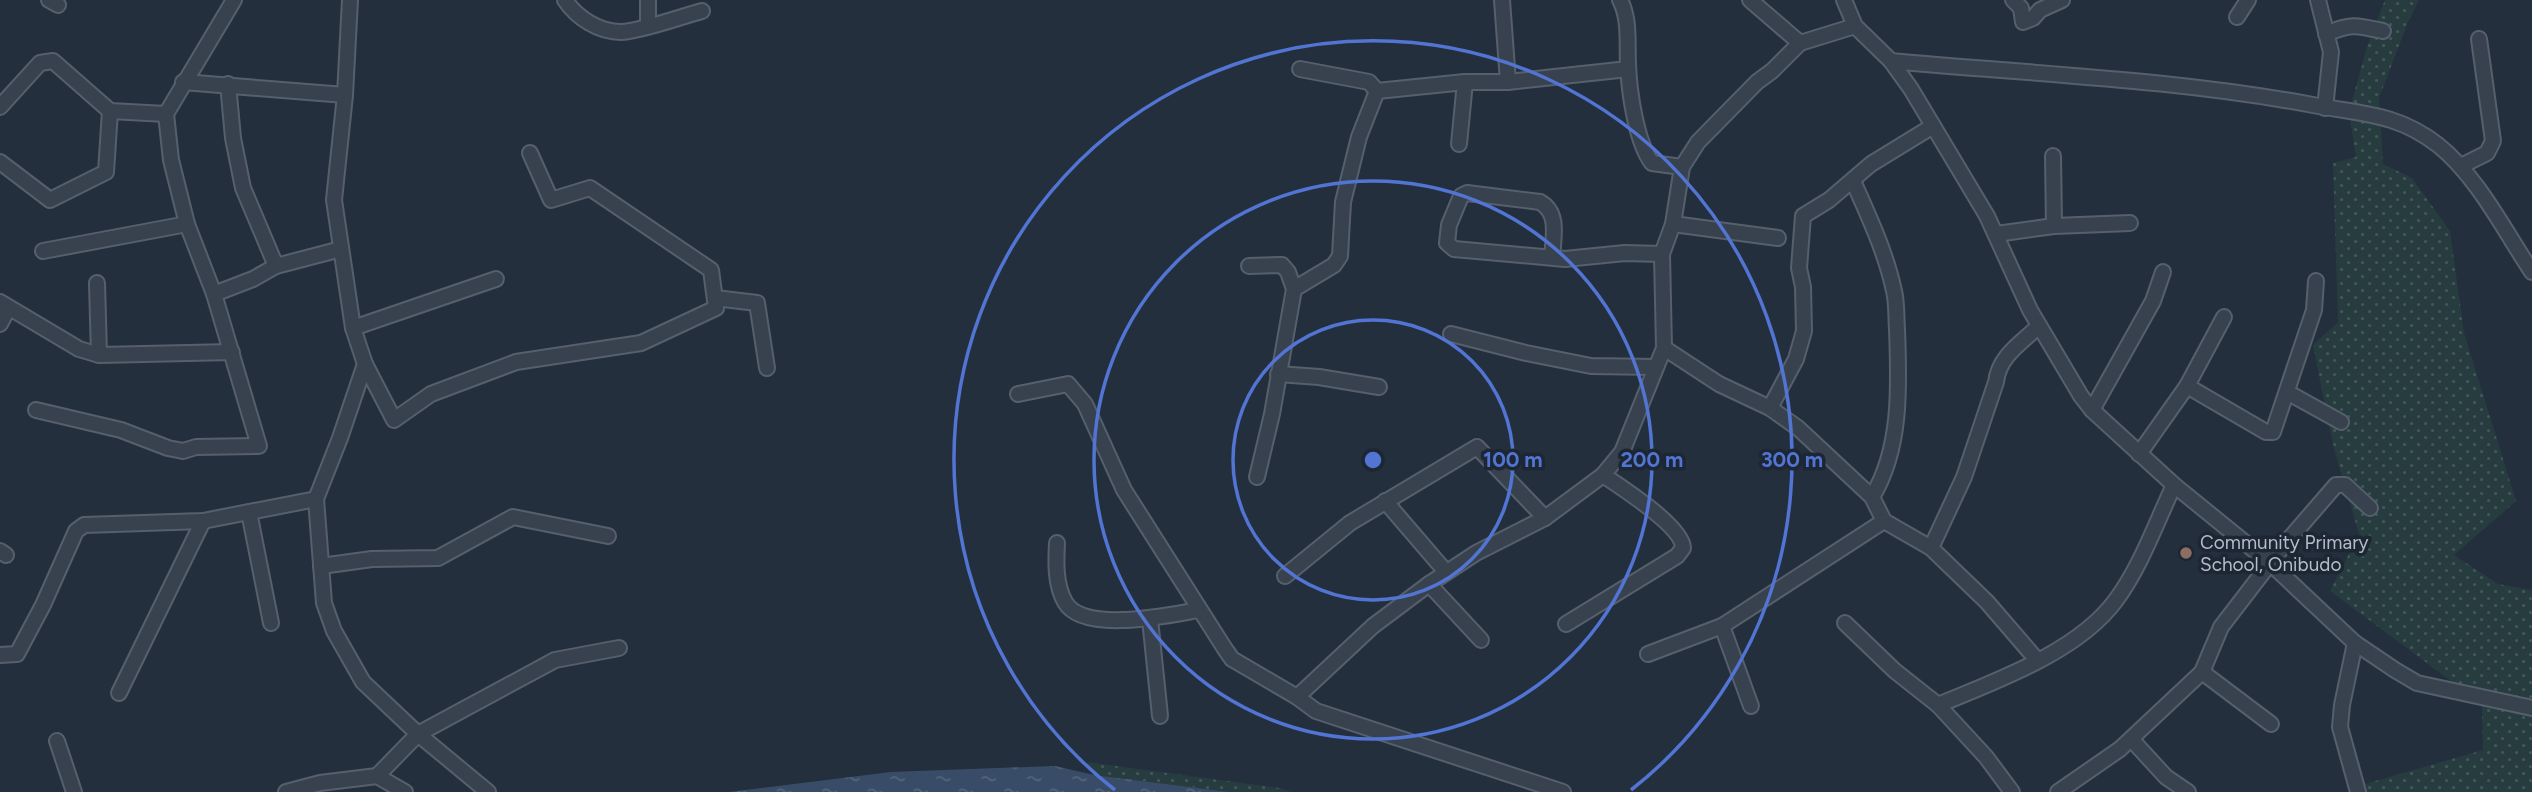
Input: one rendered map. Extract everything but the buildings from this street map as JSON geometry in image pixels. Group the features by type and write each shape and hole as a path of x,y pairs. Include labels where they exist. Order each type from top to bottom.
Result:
{"street":[{"path":"36,410 121,430 183,451 196,447 259,446 214,293 187,224 171,160 166,114 234,0"},
{"path":"350,0 345,95 334,200 353,328 365,364 394,420 431,394 516,362 641,343 716,308 711,270 590,188 551,200 530,153"},
{"path":"565,0 577,14 601,28 622,32 702,10"},
{"path":"648,0 648,26"},
{"path":"1502,0 1508,82"},
{"path":"1620,0 1626,13 1628,69 1644,153 1652,163 1682,167"},
{"path":"1750,0 1800,43"},
{"path":"1844,0 1855,26 1891,61 1911,89 1996,234 2039,326 2092,410 2174,485 2270,563 2355,643 2411,681 2532,708"},
{"path":"2013,0 2021,8 2023,22 2062,0"},
{"path":"2237,17 2248,0"},
{"path":"2318,0 2331,52 2325,108"},
{"path":"2326,34 2353,25 2383,31"},
{"path":"1297,697 1373,626 1429,584 1476,553 1545,518 1603,475 1628,443 1664,348 1662,254 1673,224 1682,167 1698,142 1800,43 1855,26"},
{"path":"2461,166 2487,153 2493,141 2479,39"},
{"path":"0,107 40,63 53,61 110,111 166,114"},
{"path":"1891,61 2245,93 2325,108 2378,114 2403,123 2437,144 2461,166 2532,272"},
{"path":"1300,69 1369,82 1377,91"},
{"path":"1377,91 1465,82 1508,82 1628,69"},
{"path":"183,82 345,95"},
{"path":"1459,144 1465,82"},
{"path":"228,84 233,138 243,188 276,266"},
{"path":"1294,289 1334,265 1340,256 1343,202 1359,137 1377,91"},
{"path":"0,162 50,200 106,172 110,111"},
{"path":"1770,408 1796,359 1804,331 1803,287 1799,268 1802,216 1829,200 1871,164 1933,126"},
{"path":"2053,156 2054,226"},
{"path":"1853,181 1878,237 1895,293 1899,369 1896,421 1888,458 1880,483 1872,496"},
{"path":"1552,258 1553,214 1548,206 1540,202 1467,193 1461,196 1447,233 1450,247 1552,258 1625,253 1662,254"},
{"path":"1996,234 2054,226 2130,223"},
{"path":"43,251 187,224"},
{"path":"1673,224 1778,238"},
{"path":"214,293 276,266 341,249"},
{"path":"1249,266 1282,265 1288,272 1294,289 1272,414 1257,477"},
{"path":"2092,410 2153,301 2162,272"},
{"path":"353,328 496,279"},
{"path":"2187,386 2270,433 2276,426 2314,310 2316,281"},
{"path":"97,282 99,355"},
{"path":"715,298 757,303 767,368"},
{"path":"0,324 4,305 79,349 99,355 232,352"},
{"path":"2139,454 2187,386 2224,317"},
{"path":"1931,548 1965,477 2002,360 2039,326"},
{"path":"1451,334 1591,366 1656,367"},
{"path":"1664,348 1719,384 1770,408 1798,428 1872,496 1884,521 1931,548 1987,602 2037,660"},
{"path":"365,364 316,499 324,603 346,656 363,682 418,734 488,792"},
{"path":"1278,374 1319,377 1379,387"},
{"path":"1018,394 1068,384 1075,390 1085,404 1124,490 1198,610 1232,659 1297,697 1316,712 1563,792"},
{"path":"2287,392 2341,422"},
{"path":"1284,576 1350,523 1477,447 1545,518"},
{"path":"1566,624 1677,556 1684,548 1681,536 1603,475"},
{"path":"1938,705 2037,660 2075,639 2115,602 2174,485"},
{"path":"2059,792 2132,740 2202,672 2221,627 2270,563 2336,485 2346,485 2370,508"},
{"path":"0,655 17,654 43,605 76,531 84,524 203,521 316,499"},
{"path":"1385,500 1446,572"},
{"path":"249,512 271,623"},
{"path":"321,566 372,559 438,558 513,517 608,536"},
{"path":"118,693 203,521"},
{"path":"1648,654 1722,626 1884,521"},
{"path":"1057,544 1056,568 1065,602 1085,617 1150,619 1198,610"},
{"path":"1429,584 1481,640"},
{"path":"1150,619 1160,716"},
{"path":"1845,622 1895,671 1938,705 1986,757 2012,792"},
{"path":"1722,626 1751,706"},
{"path":"2355,643 2340,727 2358,792"},
{"path":"286,792 321,788 377,776 418,734 555,660 619,649"},
{"path":"2202,672 2271,724"},
{"path":"2132,740 2166,777 2189,792"},
{"path":"57,741 74,792"},
{"path":"377,776 405,792"}],"green space":[{"path":"2385,0 2419,0 2379,98 2383,164 2412,178 2450,231 2464,333 2516,501 2454,555 2498,584 2532,590 2532,792 2351,792 2351,788 2483,750 2482,704 2330,591 2359,534 2334,449 2313,345 2338,322 2333,163 2356,157 2349,112 2367,47"},
{"path":"1086,762 1280,788 1291,792 1229,792 1094,775"}],"water":[{"path":"1055,766 1094,775 1229,792 729,792 891,772"}],"place":[{"name":"Community Primary School, Onibudo","path":"2186,553"}]}
